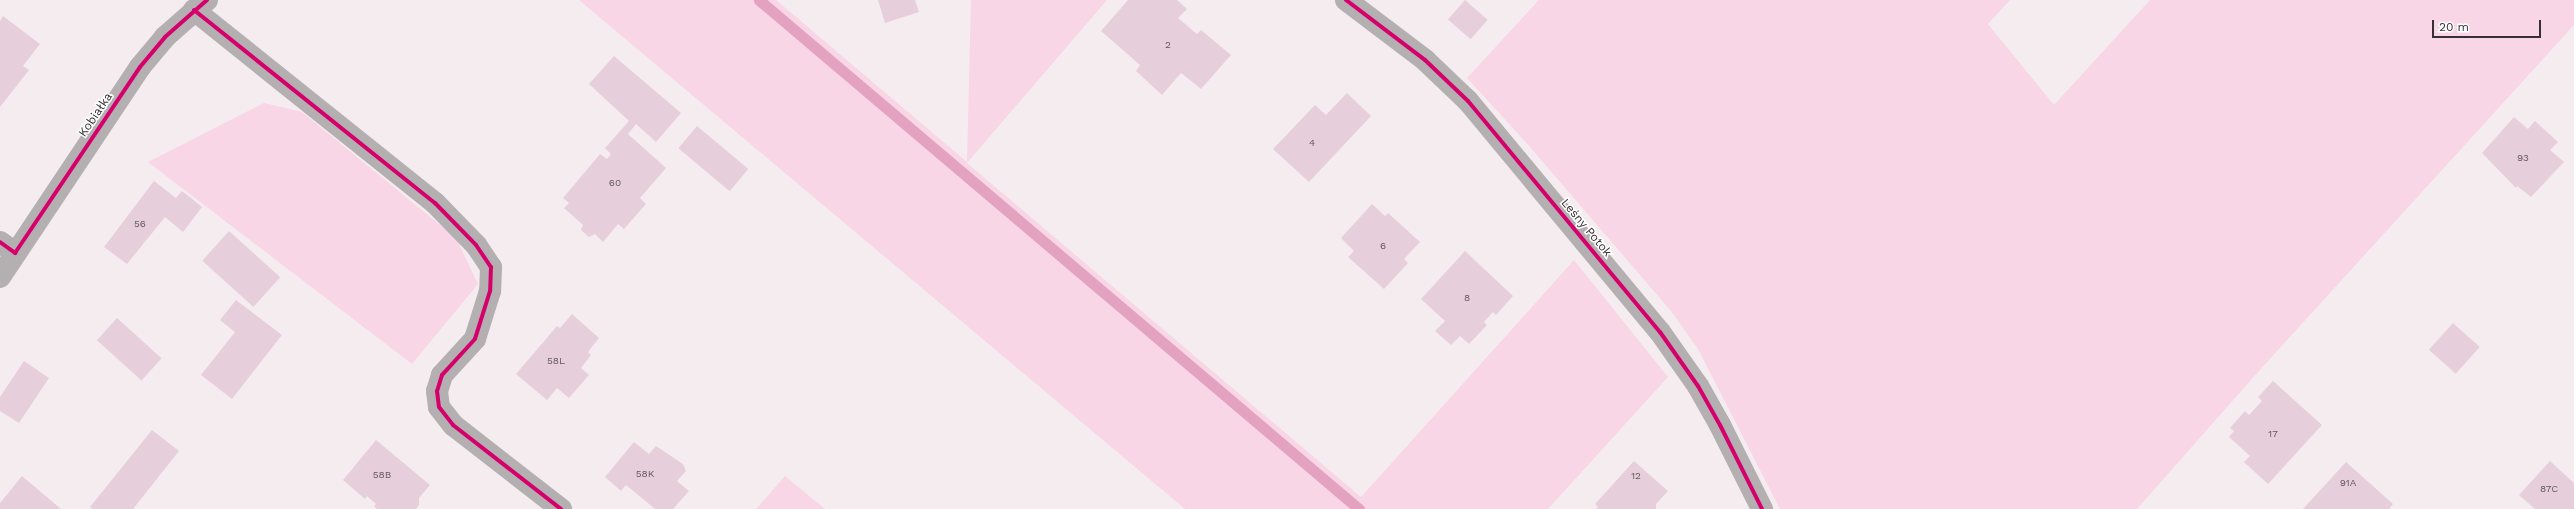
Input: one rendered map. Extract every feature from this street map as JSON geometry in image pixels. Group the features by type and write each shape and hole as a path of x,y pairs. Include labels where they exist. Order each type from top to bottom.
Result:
{"street":[{"name":"Leśny Potok","path":"1346,0 1425,60 1468,101 1660,332 1698,386 1720,425 1762,509"},
{"name":"Kobiałka","path":"0,277 8,247 140,67 165,37 200,5"},
{"path":"200,5 435,203 476,245 491,267 490,291 475,339 442,375 437,391 439,407 453,425 561,509"}],"shaded area":[{"path":"579,0 776,0 967,162 971,0 1107,0 967,163 1361,497 1574,260 1668,377 1548,509 1185,509"},
{"path":"1539,0 2010,0 1988,24 2054,105 2150,0 2574,0 2574,25 2258,372 2137,509 1780,509 1698,349 1671,311 1530,147 1467,78"},
{"path":"264,103 302,112 456,238 478,284 412,364 148,162"},
{"path":"785,476 825,509 756,509"}],"building":[{"path":"878,0 915,0 919,12 885,23"},
{"path":"1128,0 1177,0 1187,9 1178,18 1197,34 1201,30 1231,55 1201,89 1181,73 1162,95 1136,71 1140,65 1101,31"},
{"path":"1465,0 1488,20 1471,39 1448,20"},
{"path":"3,16 40,44 23,66 29,70 0,107 0,21"},
{"path":"614,56 681,113 656,142 636,124 628,134 666,168 640,198 646,204 624,229 618,224 603,242 595,234 589,237 581,230 583,225 564,208 569,203 563,198 600,154 607,159 611,154 605,148 629,121 589,84"},
{"path":"1347,93 1371,116 1309,182 1273,149 1315,105 1326,115"},
{"path":"2514,117 2528,129 2535,121 2558,142 2550,150 2564,162 2531,197 2517,186 2516,188 2482,153"},
{"path":"697,126 748,169 730,191 678,148"},
{"path":"154,181 176,198 182,191 202,207 183,232 165,217 127,264 104,247"},
{"path":"1372,204 1385,216 1388,213 1420,242 1404,259 1408,263 1384,289 1348,257 1354,251 1341,238"},
{"path":"229,231 280,277 254,307 202,261"},
{"path":"1465,251 1513,296 1496,315 1493,312 1484,322 1487,325 1469,344 1460,336 1451,345 1435,331 1445,321 1421,299"},
{"path":"236,300 282,335 232,399 201,375 235,332 220,320"},
{"path":"572,314 599,338 588,352 591,355 581,368 589,375 569,398 557,388 547,400 516,374 557,326 560,328"},
{"path":"117,318 162,358 142,380 97,340"},
{"path":"2453,323 2480,347 2456,374 2429,350"},
{"path":"24,361 49,378 19,423 0,411 0,397"},
{"path":"2273,381 2322,425 2268,484 2244,462 2250,456 2229,437 2234,431 2230,428 2245,411 2249,415 2262,401 2258,397"},
{"path":"152,430 179,451 133,509 93,509 90,507"},
{"path":"376,440 430,485 419,498 419,505 416,509 377,509 374,506 376,504 367,496 365,499 343,480"},
{"path":"634,442 649,454 656,446 683,464 686,471 677,481 689,491 673,509 655,509 626,485 621,491 605,477"},
{"path":"1634,461 1668,491 1656,504 1656,509 1596,509 1598,507 1595,504"},
{"path":"2550,461 2574,483 2574,509 2535,509 2519,495"},
{"path":"2346,462 2393,504 2389,509 2303,509"},
{"path":"22,476 61,509 0,509 0,503"}],"waterway":[{"path":"759,0 1359,509"}],"cycle path":[{"path":"0,242 15,253 140,67 165,37 207,0"},
{"path":"1346,0 1425,60 1468,101 1660,332 1698,386 1720,425 1762,509"},
{"path":"194,10 435,203 476,245 491,267 490,291 475,339 442,375 437,391 439,407 453,425 561,509"}]}
